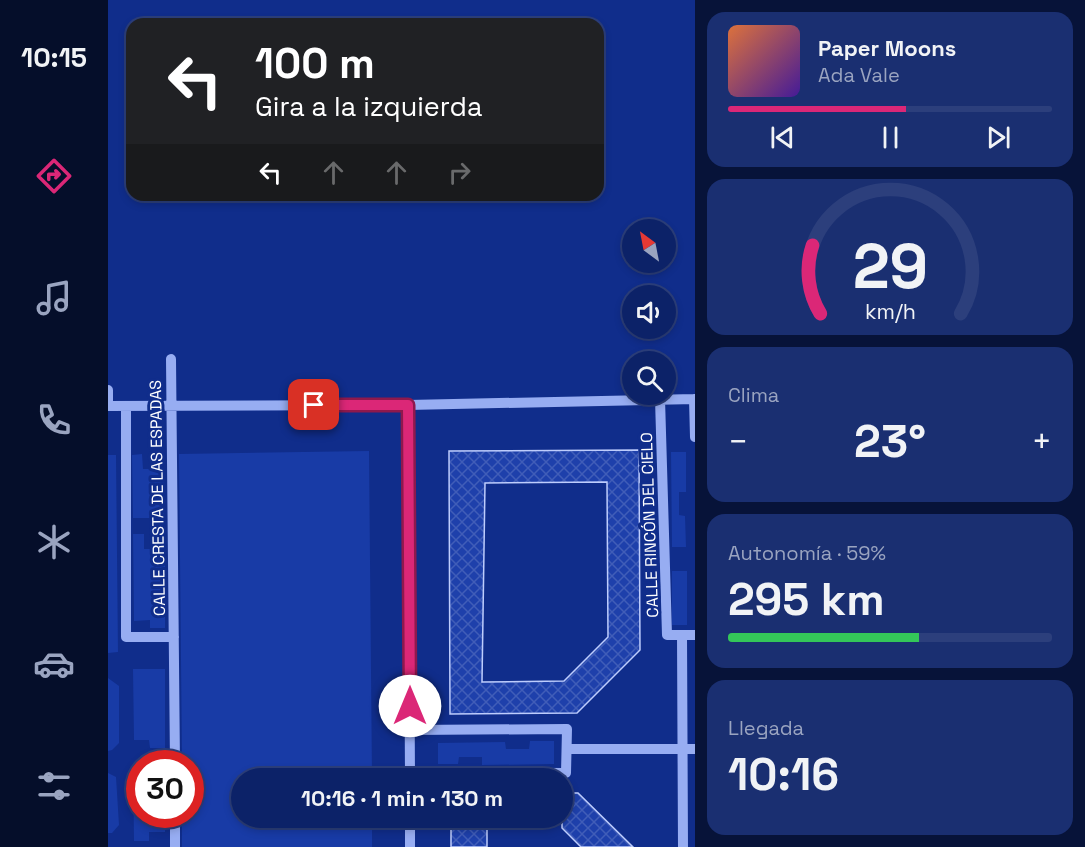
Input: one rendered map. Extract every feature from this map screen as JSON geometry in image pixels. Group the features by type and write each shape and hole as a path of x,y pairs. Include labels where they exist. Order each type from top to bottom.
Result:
{"street":[{"name":"CALLE CRESTA DE LAS ESPADAS","path":"171,359 175,750"},
{"path":"108,390 108,406 408,405 622,400"},
{"path":"676,399 695,399 695,437"},
{"path":"408,405 410,768"},
{"name":"CALLE RINCÓN DEL CIELO","path":"660,405 667,635 682,635"},
{"name":"CALLE CRESTA DE LAS ESPADAS","path":"126,406 126,637 174,637"},
{"path":"683,847 682,635 695,635"},
{"path":"410,730 567,729 566,768"},
{"path":"567,749 695,749"},
{"path":"175,828 175,847"},
{"path":"410,828 410,847"}],"shaded area":[{"path":"369,451 372,768 231,768 231,828 372,828 372,847 182,847 182,828 204,828 204,750 182,750 179,454"},
{"path":"671,452 686,452 686,492 679,492 679,515 685,516 686,547 672,547"},
{"path":"142,454 143,469 164,469 164,518 133,518 132,455"},
{"path":"108,455 116,455 118,652 108,653"},
{"path":"133,534 144,534 144,549 165,549 165,628 150,628 150,620 134,621"},
{"path":"672,571 687,571 687,625 672,625"},
{"path":"133,669 165,669 165,748 150,748 149,740 134,740"},
{"path":"108,678 119,686 119,743 108,751"},
{"path":"530,741 554,741 554,764 482,765 482,757 459,757 458,764 438,764 438,743 505,742 506,749 529,749"},
{"path":"108,773 116,777 119,825 112,833 108,833"},
{"path":"134,828 165,828 165,832 149,832 149,841 134,841"}],"building":[{"path":"639,450 640,650 577,713 450,714 449,451","holes":["607,482 608,637 564,681 482,682 485,483"]},
{"path":"573,793 578,793 633,847 581,847 562,828 573,828"},
{"path":"451,828 487,828 487,847 451,847"}],"route":[{"path":"314,405 408,405 410,706"}]}
